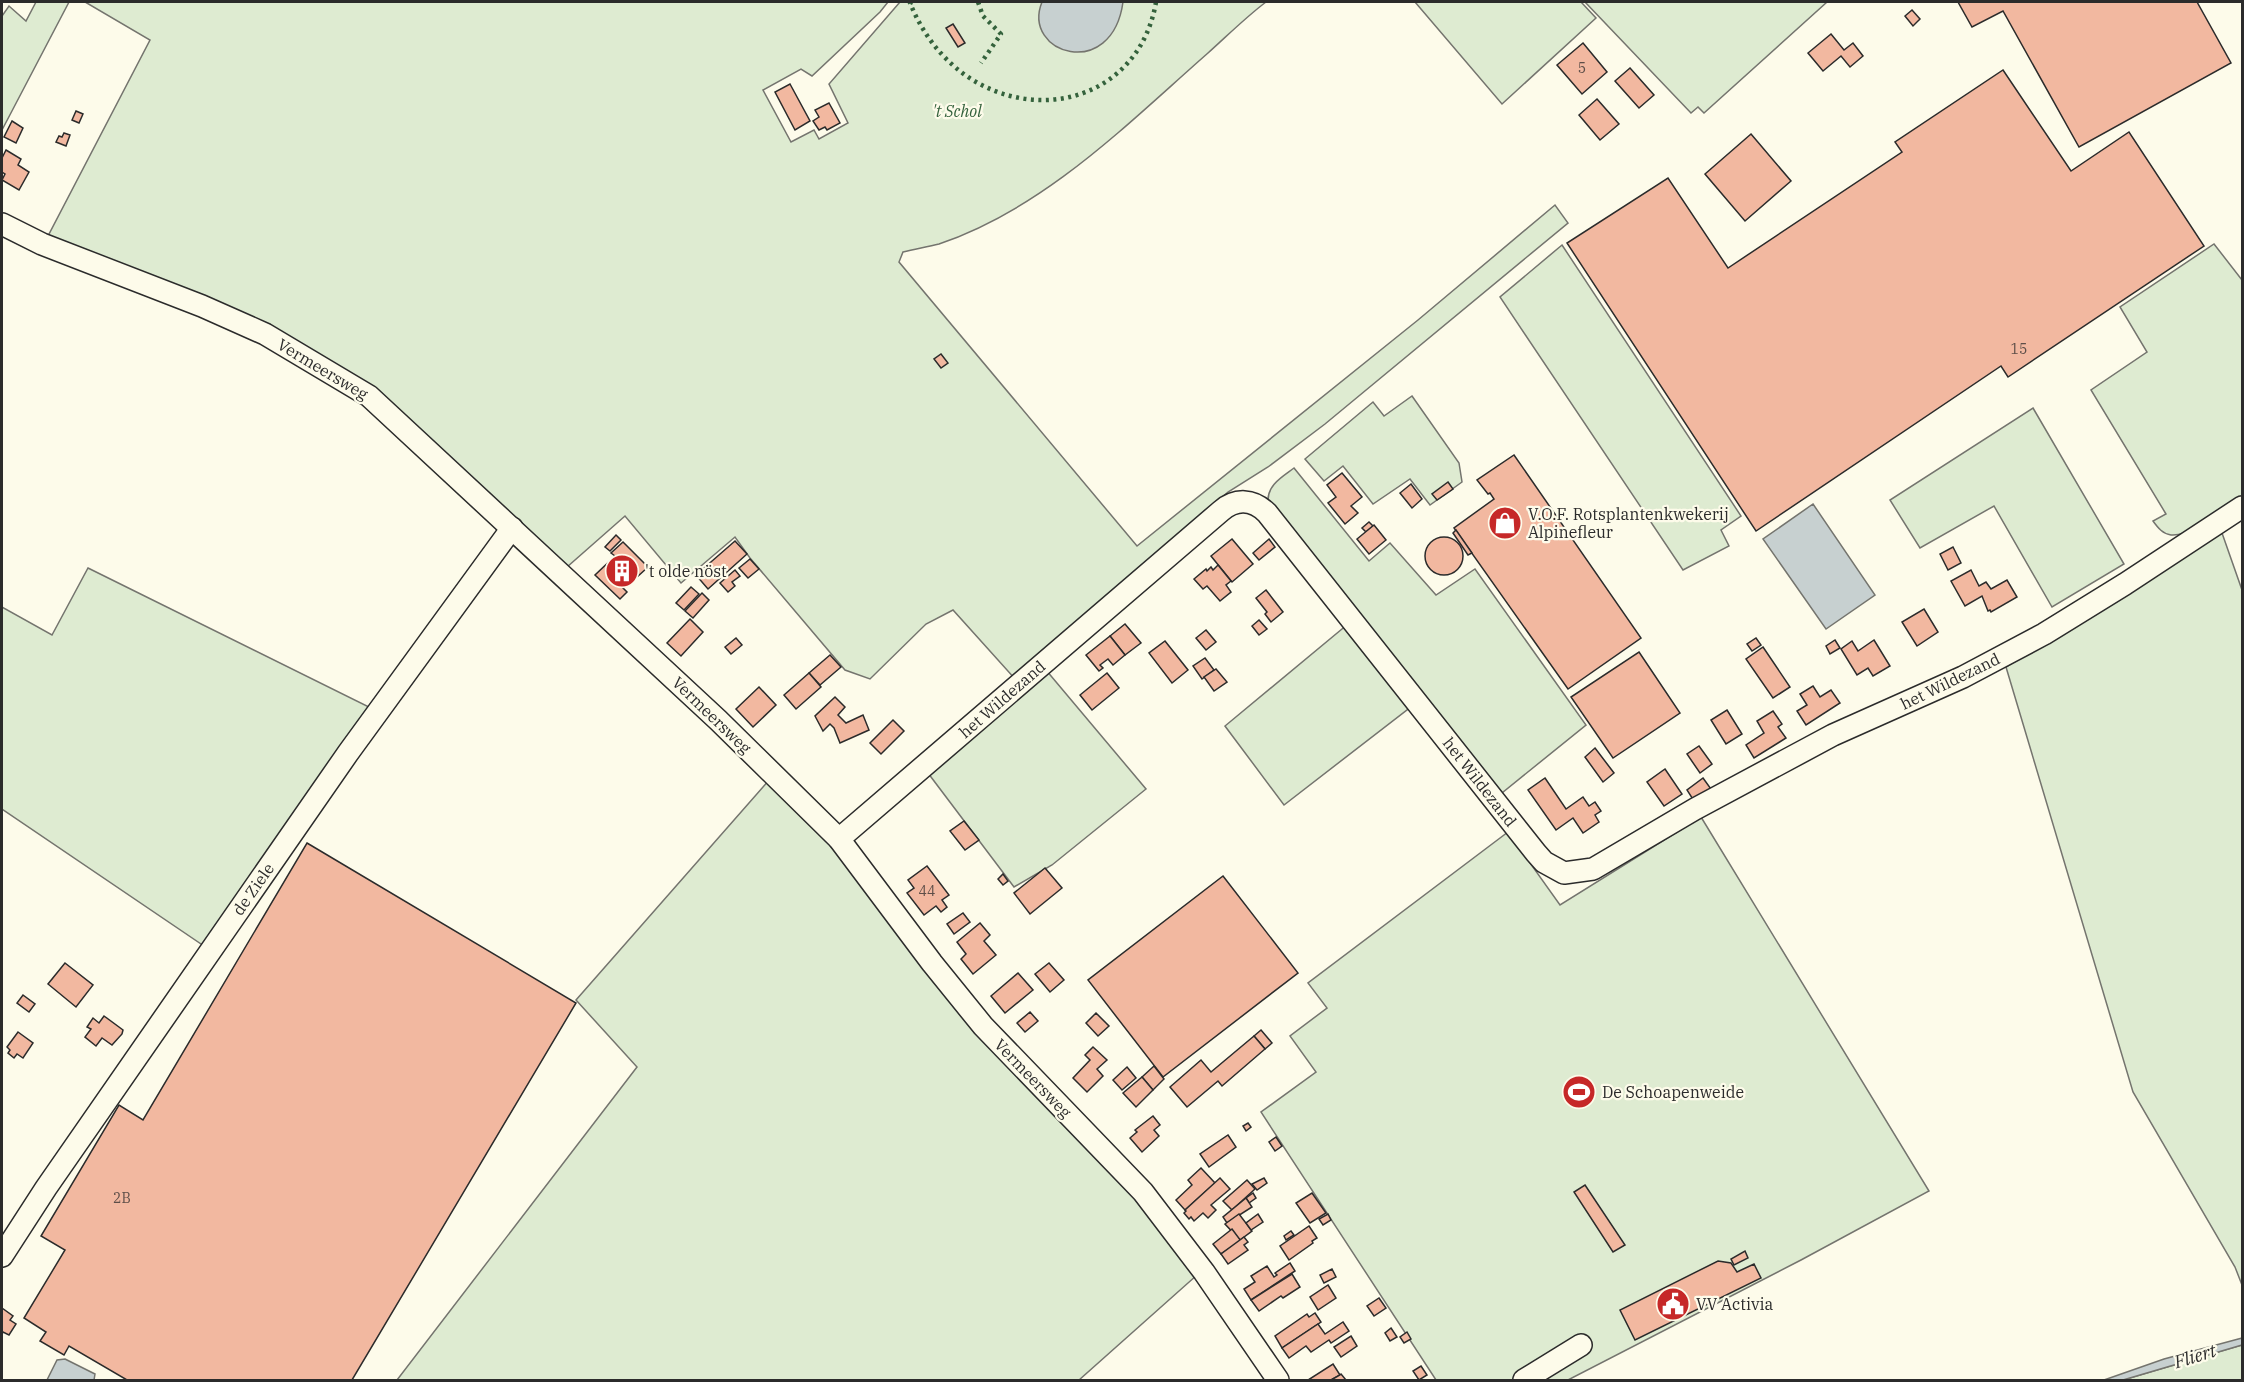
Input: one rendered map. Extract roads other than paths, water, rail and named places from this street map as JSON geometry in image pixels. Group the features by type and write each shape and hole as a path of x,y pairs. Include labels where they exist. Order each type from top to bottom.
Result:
{"street":[{"name":"Vermeersweg","path":"2,224 42,244 255,329 369,396 718,720 839,839 932,963 983,1026 1143,1192 1204,1272 1278,1380"},
{"name":"het Wildezand","path":"839,839 1221,511 1234,503 1249,502 1258,505 1267,513 1536,853 1544,862 1564,873 1593,869 1695,808 1833,735 1963,678 2074,615 2242,507"},
{"name":"de Ziele","path":"2,1256 53,1178 348,753 512,528"},
{"path":"1524,1380 1581,1345"}],"water":[{"path":"1042,2 1123,2 1116,27 1103,43 1087,51 1070,52 1056,46 1044,35 1039,20"},
{"path":"1813,504 1875,595 1826,629 1763,539"},
{"name":"Fliert","path":"2242,1338 2242,1345 2123,1380 2104,1380 2164,1359"},
{"path":"65,1359 95,1374 94,1380 47,1380 57,1360"}],"place":[{"name":"V.O.F. Rotsplantenkwekerij Alpinefleur","path":"1505,523"},
{"name":"'t olde nöst","path":"622,571"},
{"name":"De Schoapenweide","path":"1579,1092"},
{"name":"VV Activia","path":"1673,1304"}],"park label":[{"name":"'t Schol","path":"957,111"}]}
